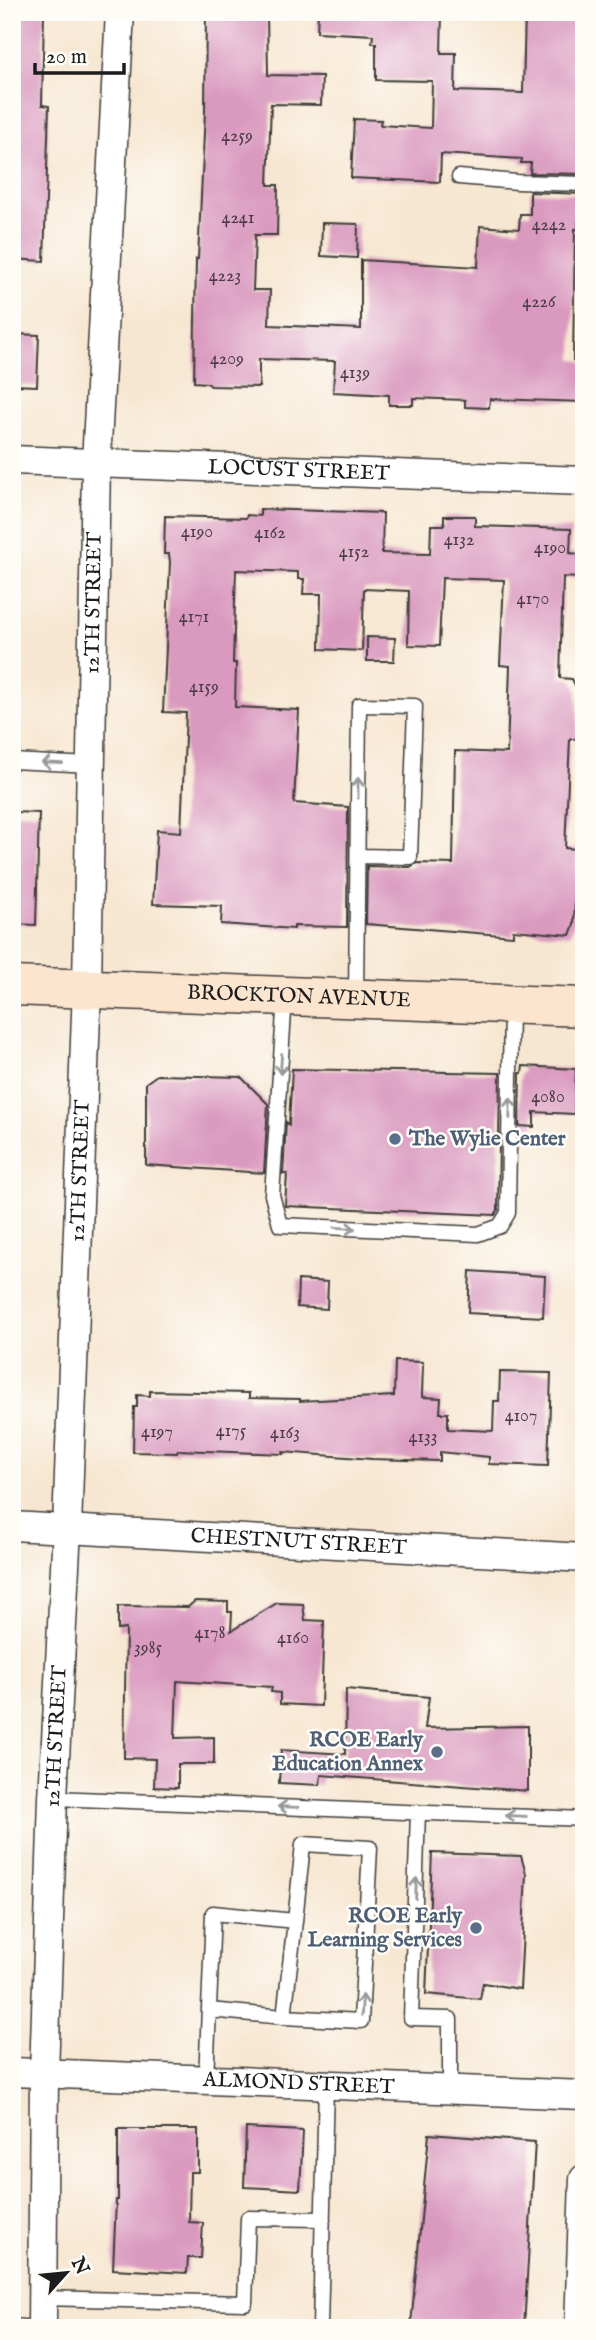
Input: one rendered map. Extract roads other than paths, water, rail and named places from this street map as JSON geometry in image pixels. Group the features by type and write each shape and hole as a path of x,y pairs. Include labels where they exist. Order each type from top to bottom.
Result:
{"main road":[{"name":"BROCKTON AVENUE","path":"12,986 584,1007"}],"street":[{"name":"12TH STREET","path":"41,2328 44,2074 53,1798 67,1528 87,987 96,463 120,12"},
{"name":"LOCUST STREET","path":"12,460 584,481"},
{"name":"CHESTNUT STREET","path":"12,1526 584,1558"},
{"name":"ALMOND STREET","path":"12,2072 584,2095"},
{"path":"579,2328 584,2179"}],"lane":[{"path":"459,177 584,184"},
{"path":"356,998 359,705 415,706 410,857 358,856"},
{"path":"12,761 91,765"},
{"path":"286,996 272,1195 280,1225 478,1234 500,1226 508,1213 511,1004"},
{"path":"53,1798 584,1819"},
{"path":"418,1812 411,2018 450,2019 450,2090"},
{"path":"209,2010 284,2017 361,2021 370,1848 303,1844 284,2017"},
{"path":"206,2081 213,1913 295,1921"},
{"path":"320,2328 326,2085"},
{"path":"42,2298 245,2303 248,2218 323,2219"},
{"path":"12,2326 35,2328"}],"place":[{"name":"The Wylie Center","path":"395,1139"},
{"name":"RCOE Early Education Annex","path":"437,1752"},
{"name":"RCOE Early Learning Services","path":"476,1928"}]}
